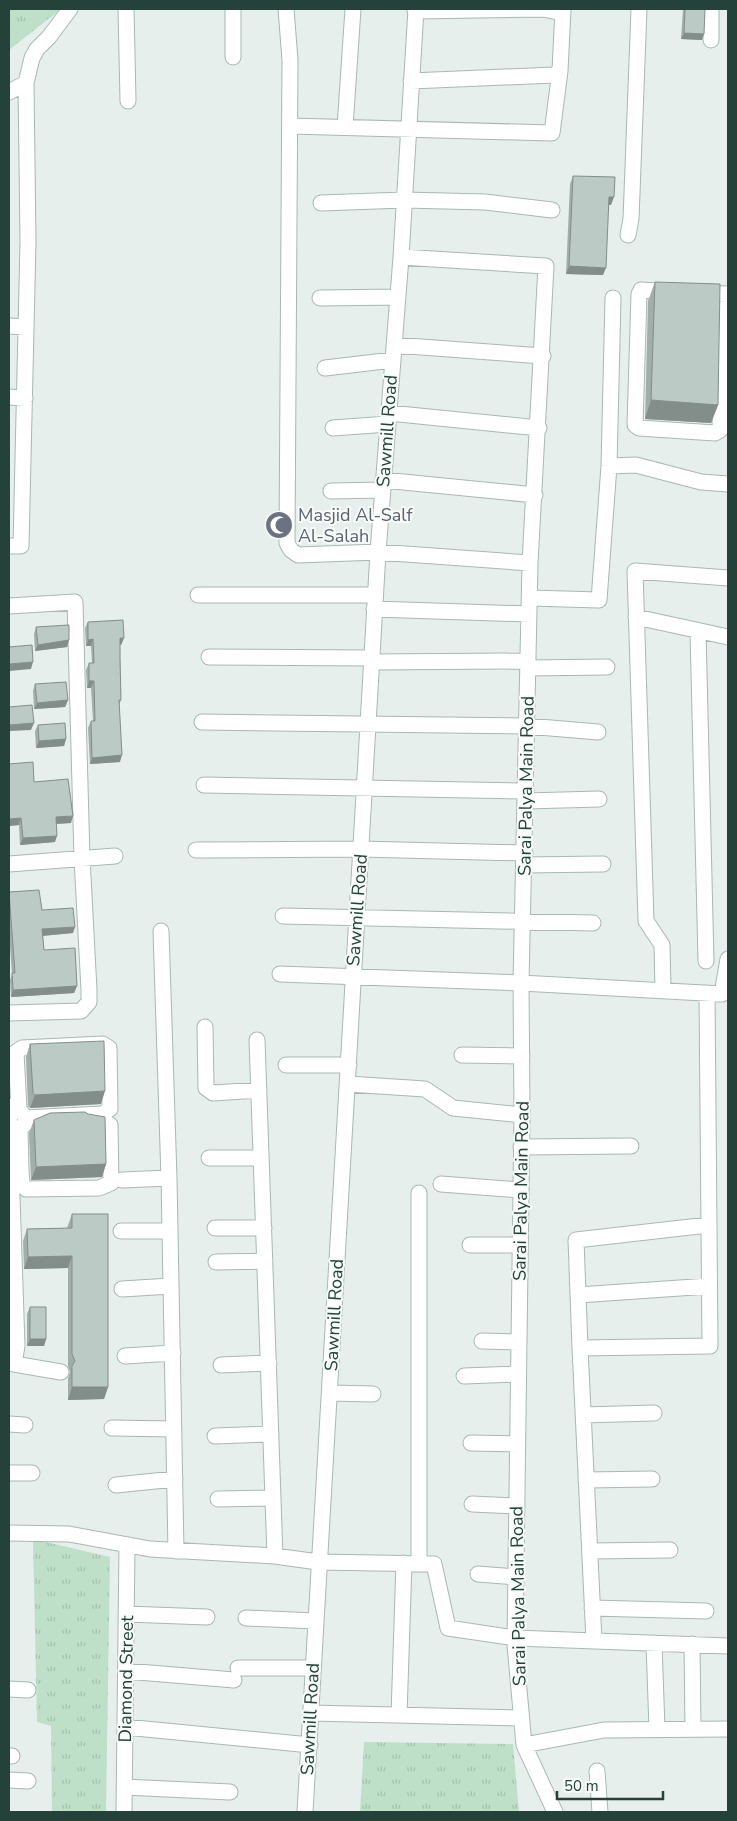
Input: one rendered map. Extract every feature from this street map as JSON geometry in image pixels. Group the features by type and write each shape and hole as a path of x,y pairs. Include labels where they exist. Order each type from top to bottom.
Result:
{"street":[{"path":"9,546 21,546 16,467 25,398 28,242 26,83 32,58 37,48 49,37 70,9"},
{"path":"126,9 128,101"},
{"path":"233,9 233,56"},
{"path":"286,9 290,60 288,543 291,550 298,555 378,552 530,563"},
{"path":"345,127 353,9"},
{"path":"290,126 552,133 560,71 563,11 543,9 416,10"},
{"path":"628,236 631,219 639,9"},
{"path":"711,40 712,9"},
{"name":"Sawmill Road","path":"305,1812 378,552 401,257 416,10"},
{"path":"411,81 547,76 560,71"},
{"path":"9,92 26,83"},
{"path":"321,203 404,200 485,202 552,210"},
{"name":"Sarai Palya Main Road","path":"401,257 546,266 543,356 530,563 521,982 522,1115 515,1638 524,1745 555,1812"},
{"path":"640,291 726,294 720,430 715,433 639,428 636,425 640,291"},
{"path":"320,298 398,296"},
{"path":"530,598 599,600 609,466 613,298"},
{"path":"9,326 26,327"},
{"path":"394,345 543,356"},
{"path":"325,368 393,360"},
{"path":"9,397 25,398"},
{"path":"333,428 388,418 539,428"},
{"path":"609,466 636,465 701,482 728,484"},
{"path":"331,491 383,485 534,495"},
{"path":"663,990 662,945 646,922 635,570 728,578"},
{"path":"198,595 375,602 529,614"},
{"path":"9,606 75,602 82,858 89,1002 81,1010 9,1013"},
{"path":"636,617 728,637"},
{"path":"698,631 706,961"},
{"path":"208,657 607,667"},
{"path":"202,722 527,726 598,732"},
{"path":"204,786 364,787 598,799"},
{"path":"196,850 361,849 603,864"},
{"path":"9,864 115,856"},
{"path":"283,916 594,923"},
{"path":"161,931 169,1178 176,1551"},
{"path":"280,974 521,982 722,994 728,959"},
{"path":"580,1348 710,1346 707,993"},
{"path":"205,1027 206,1088 212,1093 259,1090"},
{"path":"257,1040 275,1556"},
{"path":"103,1044 109,1048 110,1108 102,1114 26,1118 18,1109 13,1062 16,1052 22,1048 103,1044"},
{"path":"462,1055 522,1056"},
{"path":"286,1066 349,1065"},
{"path":"348,1084 425,1089 453,1108 522,1115"},
{"path":"9,1106 16,1170 26,1190 99,1188 111,1183 110,1124 100,1119 28,1122 20,1128 16,1170 17,1346 11,1364 61,1372"},
{"path":"521,1147 631,1146"},
{"path":"209,1158 261,1158"},
{"path":"122,1180 169,1178"},
{"path":"441,1184 520,1190"},
{"path":"399,1715 411,1563 419,1192"},
{"path":"594,1641 576,1240 708,1225"},
{"path":"215,1228 264,1228"},
{"path":"121,1231 170,1231"},
{"path":"470,1245 520,1245"},
{"path":"216,1262 265,1261"},
{"path":"122,1289 171,1286"},
{"path":"578,1295 709,1286"},
{"path":"482,1341 519,1342"},
{"path":"125,1356 173,1353"},
{"path":"221,1365 268,1363"},
{"path":"464,1376 518,1374"},
{"path":"330,1393 373,1394"},
{"path":"583,1415 654,1413"},
{"path":"9,1424 25,1425"},
{"path":"112,1428 174,1429"},
{"path":"215,1436 271,1434"},
{"path":"471,1443 518,1444"},
{"path":"9,1473 32,1473"},
{"path":"586,1480 652,1479"},
{"path":"116,1485 175,1480"},
{"path":"218,1499 273,1498"},
{"path":"472,1504 517,1506"},
{"path":"9,1533 69,1534 127,1545 176,1551 275,1556 318,1562 434,1564 448,1628 515,1638 728,1646"},
{"name":"Diamond Street","path":"124,1812 127,1545"},
{"path":"590,1551 670,1550"},
{"path":"478,1574 516,1577"},
{"path":"592,1608 706,1611"},
{"path":"126,1614 207,1617"},
{"path":"246,1618 315,1621"},
{"path":"654,1643 657,1729"},
{"path":"692,1644 693,1729"},
{"path":"126,1671 236,1674 313,1668"},
{"path":"9,1689 28,1690"},
{"path":"312,1713 522,1718"},
{"path":"125,1727 310,1745"},
{"path":"524,1745 604,1730 728,1729"},
{"path":"597,1771 600,1812"},
{"path":"9,1780 28,1781"},
{"path":"124,1787 230,1792"}],"green space":[{"path":"9,9 61,9 9,50"},
{"path":"10,103 10,315 9,104"},
{"path":"33,1539 110,1557 106,1812 52,1812 51,1726 37,1722"},
{"path":"364,1742 513,1744 519,1812 360,1812"}],"building":[{"path":"685,9 705,9 704,34 684,33"},
{"path":"573,176 615,177 614,197 609,197 606,268 569,266"},
{"path":"655,282 720,284 718,405 651,400"},
{"path":"123,620 124,638 120,638 121,700 119,700 122,755 92,758 91,721 95,721 94,681 89,681 89,663 94,663 93,639 88,640 88,622"},
{"path":"69,625 69,640 38,645 36,627"},
{"path":"32,645 33,662 9,664 9,647"},
{"path":"66,682 68,700 37,703 35,684"},
{"path":"32,705 34,723 9,725 9,707"},
{"path":"65,723 66,739 39,741 38,725"},
{"path":"33,762 34,782 68,779 73,816 56,817 57,836 23,838 21,818 9,819 9,764"},
{"path":"39,890 42,910 73,908 75,927 42,929 44,950 75,948 77,986 13,990 12,973 15,973 9,892"},
{"path":"104,1041 105,1091 35,1095 33,1093 30,1044"},
{"path":"85,1112 105,1117 106,1164 36,1167 34,1120 50,1113"},
{"path":"72,1214 108,1214 108,1387 72,1387 72,1366 75,1361 72,1354 72,1256 28,1257 27,1229 72,1228"},
{"path":"30,1307 46,1307 46,1339 30,1339"}],"place":[{"name":"Masjid Al-Salf Al-Salah","path":"279,525"}]}
